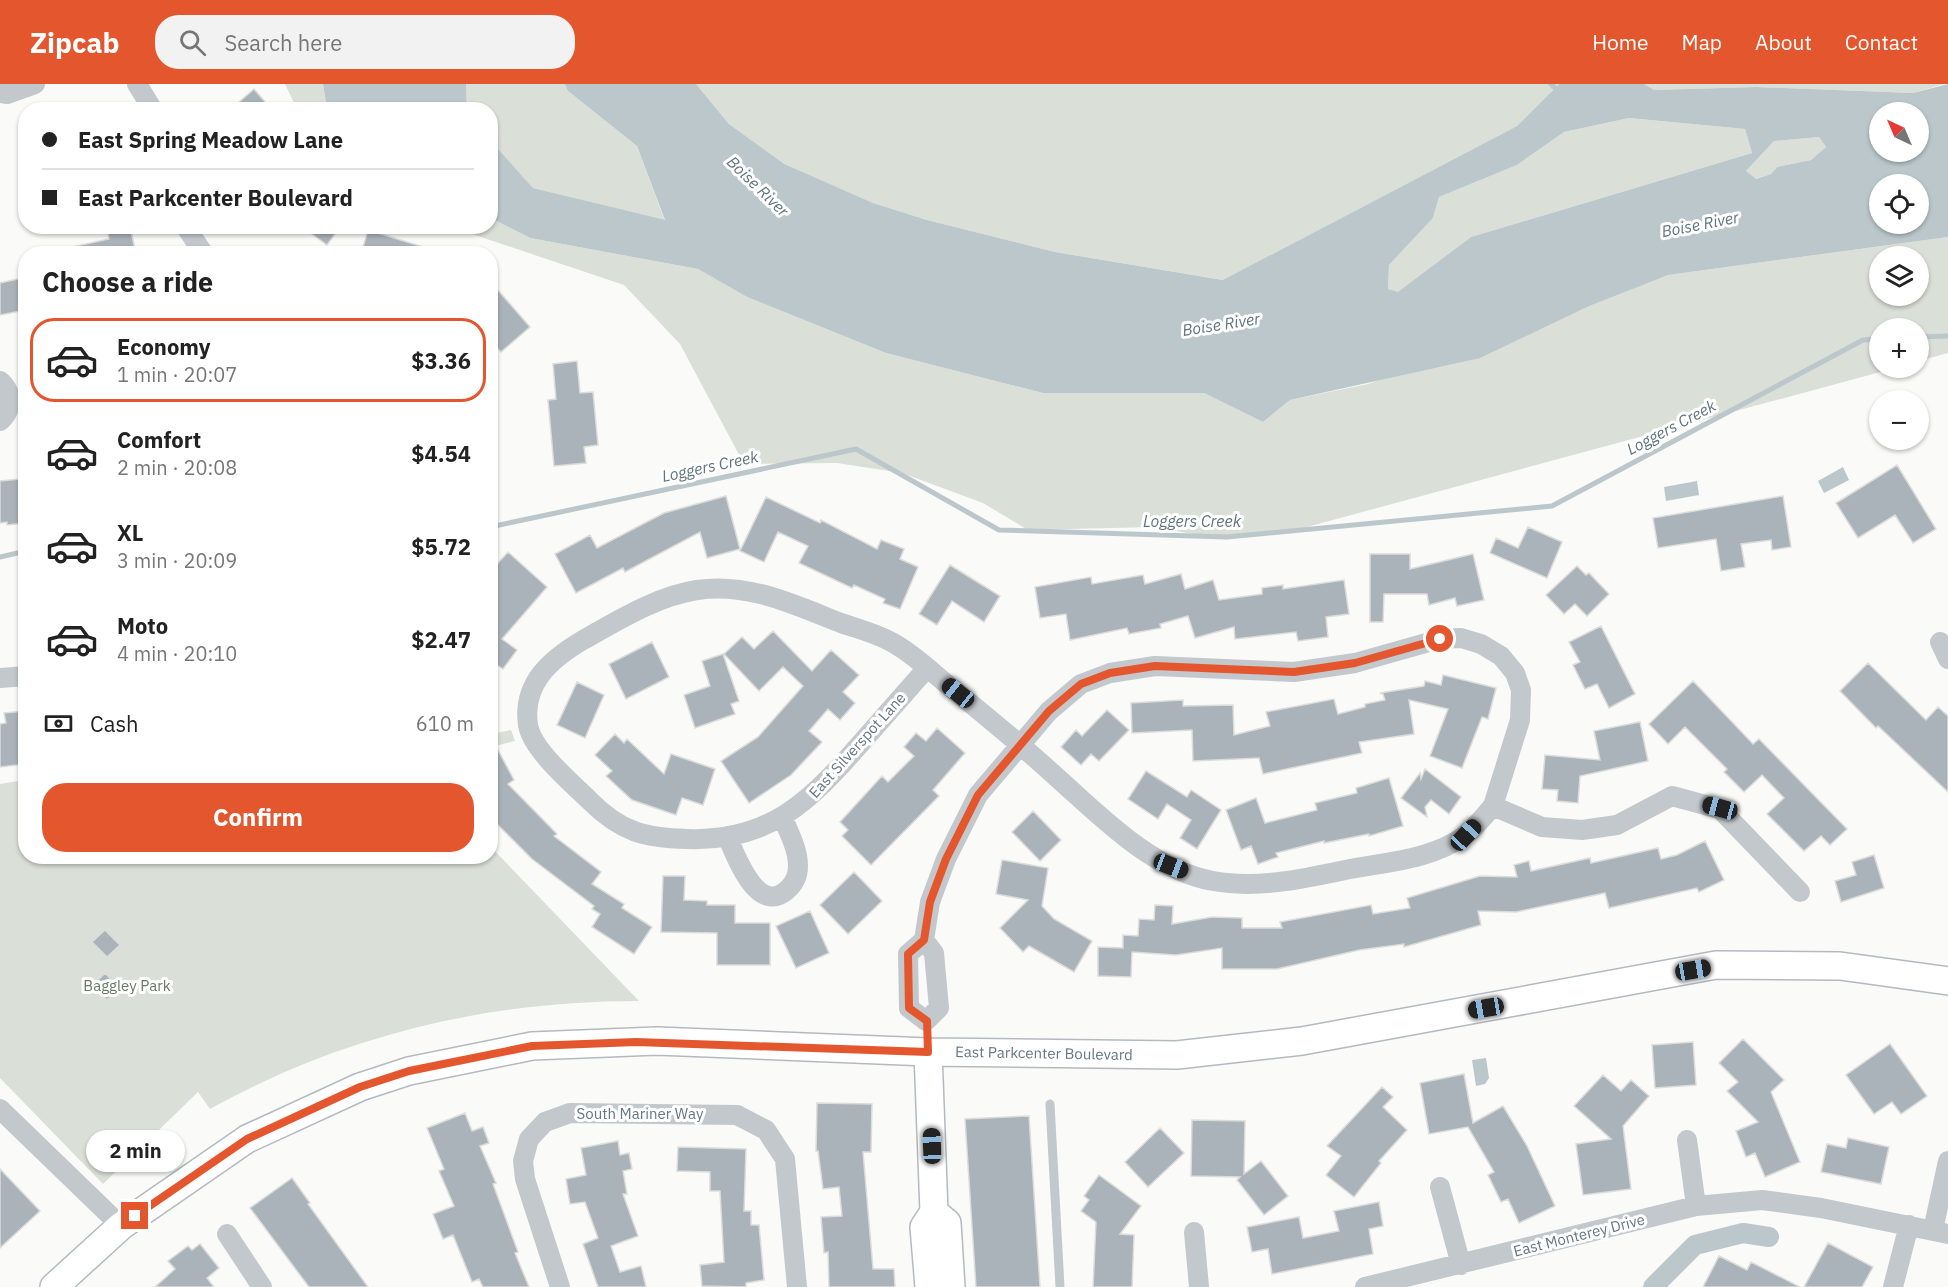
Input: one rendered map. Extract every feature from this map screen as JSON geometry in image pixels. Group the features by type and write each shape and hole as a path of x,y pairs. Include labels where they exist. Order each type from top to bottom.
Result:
{"main road":[{"name":"East Parkcenter Boulevard","path":"54,1287 121,1226 247,1139 360,1087 409,1071 532,1046 657,1041 928,1052 1177,1055 1302,1041 1716,965 1840,966 1948,981"},
{"path":"928,1052 934,1212 924,1227 929,1287"},
{"path":"934,1212 947,1224 951,1287"}],"street":[{"path":"0,93 7,94 35,84"},
{"path":"137,84 148,102"},
{"path":"0,381 9,393 10,402 8,410 0,421"},
{"name":"East Silverspot Lane","path":"731,588 767,595 894,643 927,668 825,784 783,818 728,838 680,839 638,835 594,806 535,742 528,726 529,701 534,681 553,659 642,609 694,590 731,588"},
{"path":"927,668 1021,745 1128,842 1171,866 1212,881 1286,883 1435,852 1466,835 1493,806 1520,720 1521,690 1515,673 1501,656 1480,644 1461,638 1440,639 1355,663 1294,672 1155,666 1110,673 1081,684 1049,711 1021,745 978,795 946,859 930,902 924,940 908,954 909,1008 927,1021"},
{"path":"0,678 18,677"},
{"path":"1493,806 1542,827 1582,830 1617,825 1672,796 1720,808 1800,892"},
{"path":"728,838 748,880 759,892 774,896 784,894 794,885 798,868 796,851 783,818"},
{"path":"924,940 934,952 939,1008 927,1021 928,1052"},
{"path":"0,1109 121,1226"},
{"name":"South Mariner Way","path":"560,1287 525,1179 523,1161 529,1139 545,1122 570,1113 737,1115 766,1130 785,1159 797,1287"},
{"path":"1687,1140 1696,1206"},
{"name":"East Monterey Drive","path":"1365,1287 1696,1206 1762,1200 1821,1208 1941,1232 1948,1161"},
{"path":"1440,1187 1461,1265"},
{"path":"1893,1287 1909,1225"},
{"path":"1194,1232 1199,1287"},
{"path":"227,1234 262,1287"}],"lane":[{"path":"1050,1104 1060,1287"}],"green space":[{"path":"285,84 323,84 326,102 294,102"},
{"path":"466,84 565,84 568,91 637,146 665,221 533,188 498,149 498,102 467,102"},
{"path":"696,84 1559,84 1517,126 1224,280 1055,252 927,220 873,203 784,165 729,124"},
{"path":"1644,84 1944,84 1913,93 1756,87 1654,90"},
{"path":"1629,118 1745,129 1752,153 1471,237 1398,293 1388,289 1389,265 1433,218 1439,197 1517,165 1564,132"},
{"path":"1819,137 1826,147 1811,160 1777,167 1771,174 1755,179 1746,171 1774,141"},
{"path":"498,222 530,238 698,269 747,297 886,353 1043,393 1204,393 1263,422 1290,400 1368,384 1668,275 1869,248 1869,306 1929,306 1929,246 1882,246 1948,237 1948,353 1929,358 1929,318 1869,318 1869,375 1281,534 1216,538 1153,527 1028,530 983,503 902,473 837,463 744,464 680,344 624,285 472,234 498,234"},
{"path":"511,730 515,741 498,745 498,733"},
{"name":"Baggley Park","path":"18,781 18,864 498,864 498,854 639,1001 527,1007 417,1027 364,1042 312,1061 260,1083 210,1109 198,1092 103,1184 0,1078 0,784"}],"water":[{"path":"323,84 466,84 467,102 326,102"},
{"name":"Boise River","path":"565,84 696,84 729,124 784,164 873,203 927,220 1055,252 1223,280 1517,126 1559,84 1644,84 1654,90 1756,87 1913,93 1948,84 1948,237 1668,275 1589,306 1480,358 1290,400 1263,422 1204,393 1043,393 886,353 747,297 698,269 530,238 498,222 498,149 533,188 665,220 637,146 568,91","holes":["1629,118 1745,129 1752,153 1471,237 1398,292 1388,289 1389,265 1433,218 1439,197 1517,165 1564,132","1819,137 1826,147 1811,160 1777,167 1771,174 1756,179 1746,171 1774,141"]},
{"path":"1843,467 1849,480 1824,493 1818,481"},
{"path":"1697,481 1699,495 1666,501 1664,487"},
{"path":"1486,1058 1489,1078 1485,1084 1476,1086 1472,1060"}],"building":[{"path":"254,89 265,102 239,102"},
{"path":"108,234 132,234 134,246 77,246 109,239"},
{"path":"312,234 335,234 327,245"},
{"path":"367,234 381,234 420,246 363,246"},
{"path":"18,279 18,312 0,315 0,283"},
{"path":"498,290 530,327 501,352 498,349"},
{"path":"577,361 580,393 593,392 598,445 584,447 586,463 554,466 548,400 556,399 553,364"},
{"path":"1897,465 1936,529 1913,543 1895,515 1858,538 1836,503"},
{"path":"18,479 18,524 0,523 0,481"},
{"path":"726,496 740,549 707,558 700,532 625,572 623,568 576,593 555,554 590,535 597,548 664,513"},
{"path":"1783,496 1791,547 1772,550 1771,540 1741,544 1745,567 1721,571 1716,539 1658,548 1653,518"},
{"path":"766,497 820,523 821,520 877,549 881,540 904,549 900,559 918,567 900,609 883,603 885,599 854,585 852,588 799,563 808,546 778,532 764,562 740,551"},
{"path":"1528,527 1562,542 1547,578 1490,553 1496,538 1518,548"},
{"path":"508,552 547,587 502,639 517,650 503,669 498,666 498,563"},
{"path":"1370,554 1410,554 1410,569 1473,554 1484,600 1457,606 1455,598 1429,605 1427,594 1384,594 1383,622 1370,622"},
{"path":"950,565 1000,596 984,622 952,601 937,625 919,614"},
{"path":"1577,566 1586,575 1589,573 1609,594 1587,616 1575,604 1564,614 1546,595"},
{"path":"1181,574 1185,589 1213,580 1219,600 1262,594 1262,588 1283,585 1283,589 1344,580 1349,614 1326,617 1328,637 1298,641 1296,632 1235,639 1234,627 1195,638 1188,616 1160,624 1161,628 1129,634 1127,628 1070,640 1066,614 1040,618 1035,587 1091,577 1092,584 1143,575 1145,584"},
{"path":"1601,626 1635,694 1609,708 1597,684 1585,689 1573,665 1580,662 1569,642"},
{"path":"773,631 812,671 831,650 859,675 843,692 855,703 840,720 828,709 809,731 822,742 791,775 749,803 721,761 758,737 803,686 783,667 759,691 724,654 742,637 754,649"},
{"path":"652,642 669,677 626,699 609,664"},
{"path":"723,654 739,701 731,704 735,714 695,728 684,695 710,686 702,661"},
{"path":"1868,663 1926,720 1938,707 1948,716 1948,792 1878,726 1876,728 1840,691"},
{"path":"1443,675 1496,688 1488,719 1482,717 1462,768 1430,756 1448,709 1409,700 1414,734 1359,742 1362,753 1263,774 1259,758 1193,761 1192,730 1132,733 1131,703 1183,700 1183,706 1233,705 1234,735 1270,726 1266,712 1334,699 1338,714 1365,707 1365,704 1385,700 1383,694 1380,693 1424,686 1425,681 1441,685"},
{"path":"1693,681 1753,744 1759,739 1847,829 1830,845 1821,836 1804,851 1767,814 1784,798 1762,775 1744,792 1724,772 1727,769 1685,727 1668,744 1649,724"},
{"path":"577,682 604,695 585,738 557,725"},
{"path":"1107,710 1129,730 1099,761 1091,754 1081,765 1061,747 1076,730 1082,736"},
{"path":"18,712 18,765 0,767 0,724 6,723 4,713"},
{"path":"1640,722 1648,761 1580,776 1578,803 1557,801 1558,790 1542,789 1545,755 1600,760 1594,731"},
{"path":"937,728 965,753 933,790 939,796 871,865 842,836 848,830 840,822 882,776 888,782 914,756 904,747 916,733 926,741"},
{"path":"615,734 624,743 627,739 664,774 671,754 715,769 703,805 682,798 676,815 632,800 606,776 612,771 595,755"},
{"path":"498,750 514,780 508,784 557,834 554,836 601,872 592,884 624,904 622,908 652,927 634,954 592,927 600,914 592,909 594,906 532,859 498,825"},
{"path":"1425,769 1461,797 1449,814 1431,800 1425,807 1427,817 1401,798 1420,773 1421,779"},
{"path":"1146,771 1187,797 1191,790 1221,810 1197,849 1180,838 1191,820 1167,804 1158,819 1128,799"},
{"path":"1389,778 1403,826 1369,836 1369,834 1324,843 1324,841 1276,853 1278,857 1258,864 1251,846 1241,850 1226,810 1256,798 1265,823 1317,810 1315,803 1357,793 1356,788"},
{"path":"1033,811 1061,840 1040,861 1012,832"},
{"path":"1705,841 1724,880 1699,892 1697,888 1609,908 1605,893 1516,912 1478,911 1481,925 1404,947 1404,944 1359,950 1277,969 1222,969 1222,948 1176,955 1132,952 1131,977 1098,976 1098,947 1123,948 1123,935 1138,936 1139,919 1154,920 1155,905 1173,906 1172,924 1212,917 1242,918 1242,928 1282,928 1280,922 1371,905 1373,914 1410,908 1407,898 1480,876 1517,877 1514,865 1529,861 1531,871 1590,858 1591,863 1658,848 1661,859 1677,855"},
{"path":"1874,855 1884,888 1841,902 1835,881 1856,875 1852,862"},
{"path":"1002,860 1048,868 1042,906 1054,919 1092,941 1074,972 1029,946 1023,952 1000,928 1028,900 996,894"},
{"path":"854,872 882,901 848,934 820,905"},
{"path":"663,876 685,876 684,900 707,901 707,905 735,905 735,923 770,923 770,965 717,965 717,933 661,932"},
{"path":"810,911 829,953 796,968 776,926"},
{"path":"105,930 120,945 107,957 92,942"},
{"path":"105,973 119,988 107,1000 93,985"},
{"path":"1743,1039 1784,1080 1771,1092 1800,1162 1765,1177 1755,1153 1746,1157 1736,1131 1758,1122 1727,1091 1738,1082 1719,1063"},
{"path":"1693,1042 1696,1085 1655,1088 1652,1045"},
{"path":"1890,1044 1927,1096 1901,1114 1892,1102 1874,1114 1846,1075"},
{"path":"1464,1074 1473,1123 1503,1106 1527,1146 1555,1206 1519,1223 1508,1199 1501,1202 1488,1175 1494,1172 1468,1127 1429,1134 1420,1083"},
{"path":"1603,1075 1621,1091 1631,1080 1649,1096 1623,1126 1631,1189 1583,1195 1576,1144 1611,1139 1574,1106"},
{"path":"1382,1087 1393,1097 1383,1107 1407,1130 1379,1161 1381,1163 1354,1197 1326,1175 1341,1156 1327,1146"},
{"path":"817,1103 872,1104 871,1152 863,1152 873,1269 894,1269 895,1287 829,1287 828,1252 824,1253 821,1217 842,1216 839,1187 823,1189 818,1151 816,1151"},
{"path":"465,1113 472,1131 483,1127 489,1143 480,1146 496,1183 493,1184 518,1252 515,1253 529,1287 483,1287 479,1279 472,1282 453,1235 443,1239 433,1214 454,1206 439,1171 444,1169 427,1128"},
{"path":"1029,1116 1040,1287 976,1287 965,1119"},
{"path":"1192,1120 1245,1121 1244,1174 1261,1161 1288,1196 1264,1215 1237,1180 1240,1177 1191,1176"},
{"path":"1160,1128 1184,1153 1148,1187 1125,1162"},
{"path":"1848,1138 1889,1147 1881,1184 1821,1172 1827,1144 1846,1148"},
{"path":"618,1141 620,1155 629,1153 632,1169 623,1171 627,1194 623,1194 638,1236 611,1246 620,1272 641,1266 646,1287 598,1287 583,1244 598,1238 585,1202 570,1204 566,1179 586,1175 581,1148"},
{"path":"678,1147 746,1149 744,1211 751,1211 751,1225 759,1225 764,1280 746,1283 746,1287 702,1286 700,1265 724,1262 720,1191 710,1191 710,1172 677,1171"},
{"path":"0,1169 40,1211 0,1248"},
{"path":"1099,1175 1141,1206 1120,1234 1134,1235 1132,1287 1093,1287 1096,1222 1081,1211 1089,1200 1084,1196"},
{"path":"292,1178 368,1287 309,1287 250,1208"},
{"path":"1379,1202 1383,1226 1369,1229 1373,1254 1272,1274 1268,1249 1252,1252 1247,1227 1299,1217 1303,1238 1339,1231 1334,1211"},
{"path":"1828,1243 1873,1267 1862,1287 1804,1287"},
{"path":"200,1244 219,1268 207,1278 214,1287 155,1287 175,1269 168,1261 188,1246 192,1250"},
{"path":"1719,1256 1747,1270 1751,1262 1800,1287 1703,1287"}],"waterway":[{"path":"1551,84 1559,92"},
{"name":"Loggers Creek","path":"1929,337 1948,336"},
{"name":"Loggers Creek","path":"498,525 856,449 999,530 1227,537 1552,506 1863,340 1869,340"},
{"name":"Loggers Creek","path":"0,557 18,553"},
{"path":"1653,1287 1695,1245 1743,1233 1769,1237"}],"route":[{"path":"135,1216 247,1139 360,1087 409,1071 532,1046 657,1041 928,1052 927,1021 909,1008 908,954 924,940 930,902 946,859 978,795 1049,711 1081,684 1110,673 1155,666 1294,672 1355,663 1440,639"}]}
